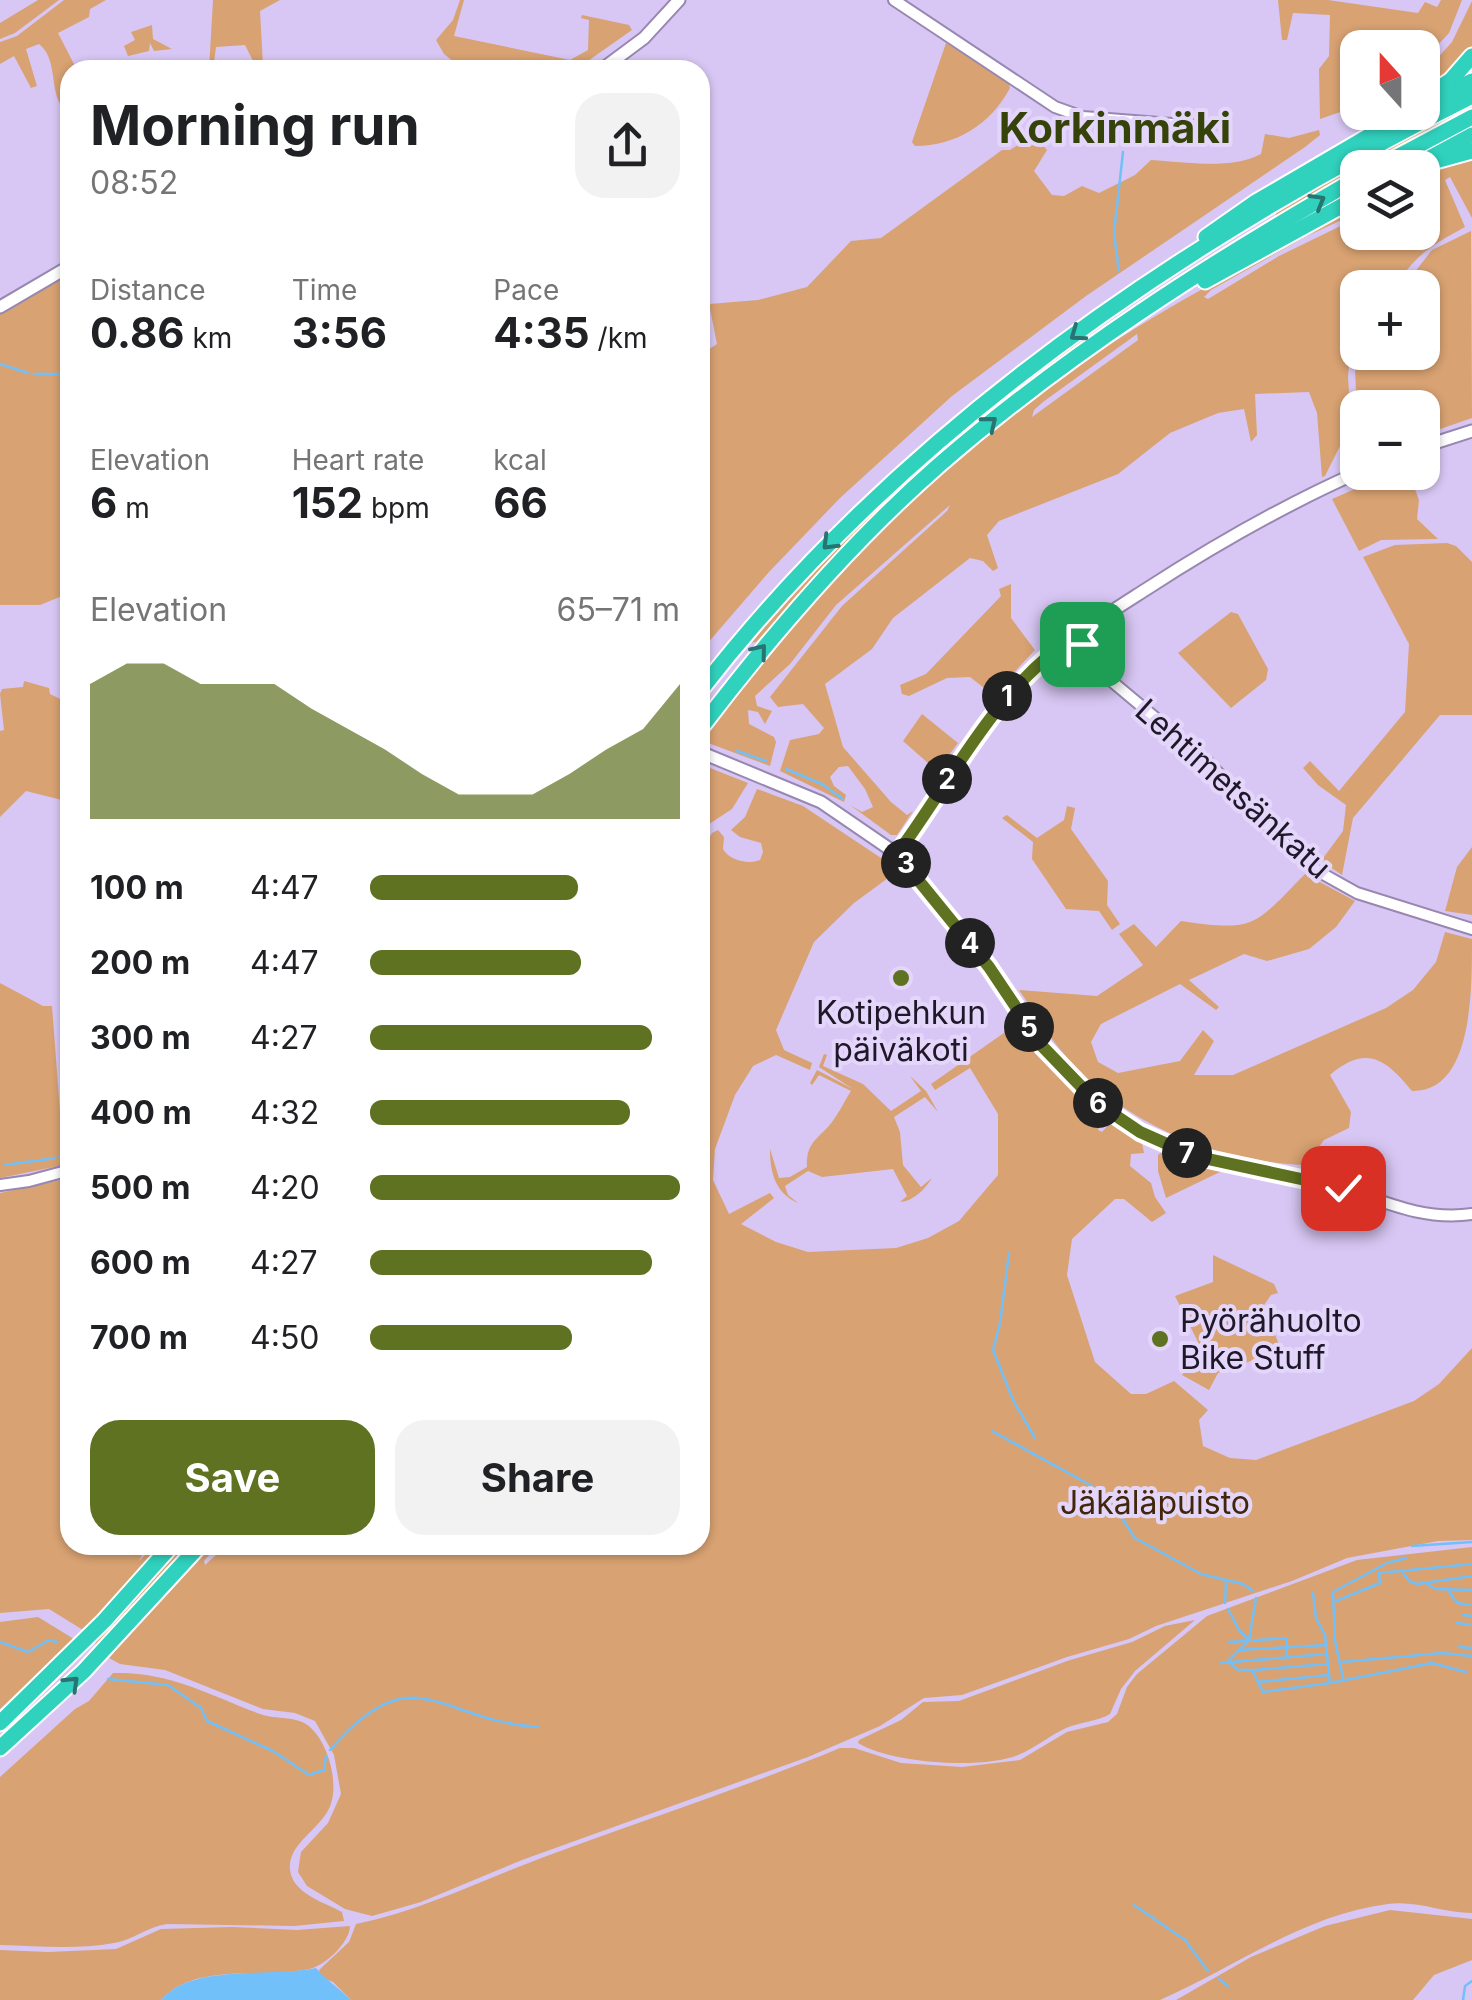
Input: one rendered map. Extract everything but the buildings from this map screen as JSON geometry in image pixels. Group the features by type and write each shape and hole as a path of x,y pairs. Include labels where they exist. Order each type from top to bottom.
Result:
{"highway":[{"path":"1440,88 1472,56"},
{"path":"1440,95 1472,81"},
{"path":"710,679 818,554 927,450 1082,330 1157,278 1304,188 1472,96"},
{"path":"1410,150 1472,117"},
{"path":"1157,278 1210,233 1256,202 1378,130"},
{"path":"1440,153 1472,135"},
{"path":"1440,161 1472,152"},
{"path":"710,716 780,626 885,516 990,423 1147,308 1340,189"},
{"path":"1147,308 1340,207"},
{"path":"0,1723 104,1622 163,1555"},
{"path":"0,1748 84,1672 191,1555"}],"main road":[{"path":"614,60 644,38 679,0"},
{"path":"0,307 60,272"},
{"path":"1440,441 1472,431"},
{"path":"710,756 821,802 897,854 997,707 1033,669 1076,635 1210,549 1340,482"}],"street":[{"path":"894,0 1055,106 1083,117 1210,127"},
{"name":"Lehtimetsänkatu","path":"1076,635 1109,679 1207,760 1287,846 1314,869 1357,892 1472,929"},
{"path":"897,854 989,967 1046,1051 1084,1092 1125,1122 1162,1142 1217,1163 1320,1181 1412,1213 1472,1214"},
{"path":"0,1185 60,1173"}],"green space":[{"path":"38,0 59,0 15,33 0,39 0,23"},
{"path":"64,0 106,0 90,9 89,17 58,33 72,60 60,60 60,103 49,58 39,44 26,49 37,86 31,88 14,56 0,64 0,42 17,36"},
{"path":"213,0 280,0 260,11 263,60 252,60 245,45 216,47 214,60 210,60"},
{"path":"460,0 464,0 454,36 570,60 452,60 436,40 453,20"},
{"path":"1278,0 1328,0 1418,13 1425,2 1437,7 1441,0 1462,0 1449,33 1440,43 1440,30 1340,30 1340,112 1320,119 1319,69 1329,56 1330,15 1293,13 1287,40 1282,40"},
{"path":"1472,1 1472,49 1440,79 1440,55 1452,42"},
{"path":"582,15 629,25 632,30 589,60 570,60 588,50 589,20 581,18"},
{"path":"152,25 153,39 172,49 154,51 150,43 149,51 128,56 124,46 135,40 131,32"},
{"path":"946,43 1008,80 1010,88 993,112 971,130 944,142 915,146 912,142"},
{"path":"1449,113 1453,120 1440,127 1440,118"},
{"path":"1319,130 1320,135 1086,296 952,396 840,498 710,640 710,349 717,344 710,304 758,300 807,287 851,241 881,238 1002,150 1010,150 1034,135 1047,150 1034,171 1052,195 1064,196 1082,186 1099,193 1135,175 1151,160 1236,162 1261,154 1265,134 1289,138"},
{"path":"1419,130 1434,130 1397,150 1383,150"},
{"path":"1472,156 1472,218 1450,177 1445,180 1465,227 1442,240 1440,166"},
{"path":"1340,174 1340,182 1278,218 1274,211"},
{"path":"1340,216 1340,221 1204,297 1208,299 1279,256 1340,226 1340,250 1427,250 1408,270 1340,270 1340,370 1349,370 1349,390 1340,390 1340,446 1325,476 1322,477 1317,413 1309,392 1255,394 1257,435 1251,442 1244,409 1218,413 1170,433 1118,474 999,521 987,535 998,568 993,571 983,561 970,558 893,618 872,649 825,684 843,747 891,802 907,815 913,811 897,835 891,835 850,805 862,812 873,807 848,766 839,767 830,777 846,795 844,802 780,771 790,740 819,734 824,728 803,704 778,707 770,697 842,606 950,505 836,605 790,664 755,696 757,706 772,711 765,724 758,712 748,710 749,724 774,737 776,742 770,766 710,744 710,727 807,609 885,526 969,449 1053,383 1137,327","holes":["1137,334 1138,340 1032,417 1043,402"]},
{"path":"1471,231 1472,418 1440,429 1440,390 1356,390 1355,370 1440,370 1440,270 1416,270 1440,246"},
{"path":"60,279 60,597 40,605 0,605 0,313"},
{"path":"1079,339 1085,344 1032,383 756,642 748,643 817,563 947,440"},
{"path":"1353,490 1415,490 1419,500 1417,519 1438,539 1381,540 1359,551 1332,499"},
{"path":"1395,545 1456,546 1472,562 1472,715 1440,715 1353,818 1342,875 1321,861 1343,831 1346,805 1318,785 1303,768 1310,761 1339,791 1405,712 1409,644 1363,557"},
{"path":"1011,584 1011,618 1035,650 993,695 970,677 947,678 909,696 902,694 900,685 926,674 1001,596 999,589"},
{"path":"1231,612 1238,614 1268,669 1266,680 1231,708 1178,653"},
{"path":"24,681 49,688 50,694 60,699 60,800 26,791 0,817 0,731 4,730 0,694 2,689 23,687"},
{"path":"922,714 958,743 937,771 903,741"},
{"path":"710,768 748,783 732,809 710,823"},
{"name":"Jäkäläpuisto","path":"757,789 803,806 899,870 854,903 814,942 776,1030 784,1050 812,1063 810,1070 776,1055 753,1066 735,1095 715,1149 713,1180 729,1214 770,1193 774,1198 741,1224 776,1242 808,1252 896,1248 928,1238 959,1221 998,1175 998,1114 970,1068 935,1090 931,1084 1011,1028 1019,1027 1071,1085 1105,1114 1098,1130 1102,1132 1112,1121 1142,1143 1144,1153 1131,1154 1130,1166 1151,1183 1166,1213 1152,1222 1124,1199 1115,1199 1072,1239 1067,1275 1095,1362 1131,1394 1146,1394 1174,1381 1208,1410 1199,1420 1203,1446 1230,1458 1256,1460 1414,1401 1439,1384 1472,1348 1472,1540 1438,1541 1347,1558 1292,1581 962,1695 924,1698 880,1726 808,1757 522,1860 421,1902 372,1916 345,1909 307,1886 298,1872 301,1852 328,1823 341,1794 334,1755 315,1721 295,1713 263,1709 165,1670 120,1664 109,1658 201,1555 209,1555 205,1565 216,1555 710,1555 710,836 718,830 724,837 723,849 734,859 760,860 761,843 731,830 745,817"},
{"path":"1067,806 1075,808 1071,829 1108,881 1107,905 1120,924 1112,930 1099,911 1066,909 1032,859 1033,842 1002,818 1007,815 1037,838 1064,820"},
{"path":"1472,847 1472,915 1445,911 1457,867"},
{"path":"1305,874 1355,901 1336,927 1309,949 1267,961 1244,954 1189,980 1219,1007 1216,1010 1180,984 1101,1024 1091,1042 1098,1062 1118,1073 1180,1061 1203,1030 1214,1041 1194,1075 1233,1075 1386,1008 1413,990 1436,962 1445,932 1472,939 1469,1012 1457,1058 1447,1076 1432,1087 1412,1091 1375,1059 1343,1065 1330,1075 1351,1112 1349,1128 1324,1140 1306,1165 1275,1163 1213,1149 1154,1126 1127,1110 1078,1070 1019,990 1097,996 1143,965 1119,934 1134,924 1156,947 1181,921 1239,925 1263,915"},
{"path":"0,983 43,1006 52,1006 60,1166 0,1178"},
{"path":"824,1054 827,1055 823,1066 863,1084 891,1111 921,1091 910,1076 926,1091 938,1112 925,1097 894,1117 900,1132 903,1165 921,1187 932,1178 914,1197 900,1202 907,1196 893,1169 822,1177 808,1171 785,1186 788,1195 798,1203 779,1188 770,1149 779,1178 790,1177 807,1167 812,1144 851,1091 819,1075 812,1085 817,1070 853,1089 819,1067"},
{"path":"1162,1152 1222,1171 1166,1198 1158,1171 1158,1155"},
{"path":"60,1180 60,1555 142,1555 139,1561 145,1555 154,1555 83,1630 49,1609 0,1613 0,1193"},
{"path":"1213,1255 1274,1284 1278,1293 1271,1295 1264,1305 1281,1350 1218,1373 1209,1390 1182,1375 1202,1350 1175,1296 1213,1282"},
{"path":"1472,1547 1472,1913 1398,1903 1357,1910 1299,1930 1160,2000 351,2000 333,1982 321,1977 319,1970 349,1942 356,1924 428,1903 840,1748 854,1748 901,1763 962,1767 1020,1760 1067,1732 1108,1722 1117,1714 1127,1687 1137,1674 1207,1616 1357,1560"},
{"path":"170,1555 185,1555 99,1647 93,1641"},
{"path":"38,1617 74,1639 0,1709 0,1622"},
{"path":"1195,1620 1135,1671 1121,1689 1110,1714 1066,1728 1018,1755 982,1762 936,1762 891,1755 858,1743 901,1720 923,1702 959,1701 1132,1642 1165,1626"},
{"path":"113,1673 170,1680 260,1714 300,1721 311,1728 330,1762 332,1800 322,1819 294,1851 290,1870 303,1891 342,1912 344,1921 294,1926 167,1924 100,1945 0,1945 0,1777 75,1709 89,1701"},
{"path":"1390,1910 1472,1919 1472,1960 1434,1975 1413,2000 1176,2000 1251,1957 1325,1926"},
{"path":"350,1926 336,1952 309,1969 211,1976 175,1988 161,2000 0,2000 0,1950 116,1949 161,1929 297,1930"}],"water":[{"path":"316,1968 351,2000 161,2000 175,1988 212,1976"}],"waterway":[{"path":"1119,271 1114,233 1123,152"},
{"path":"0,364 28,373"},
{"path":"34,374 60,374"},
{"path":"737,751 766,761"},
{"path":"786,769 822,784 843,799"},
{"path":"5,1165 55,1158"},
{"path":"1009,1253 993,1350 1013,1400 1035,1438"},
{"path":"992,1431 1092,1486 1120,1515 1135,1538 1201,1574 1243,1584 1253,1591"},
{"path":"1412,1546 1472,1542"},
{"path":"1343,1678 1335,1641 1333,1592 1387,1563 1406,1558"},
{"path":"1379,1573 1472,1564"},
{"path":"1403,1573 1417,1584 1472,1576"},
{"path":"1336,1601 1380,1583 1379,1574"},
{"path":"1225,1603 1226,1582"},
{"path":"1427,1584 1436,1589 1472,1590"},
{"path":"1449,1591 1457,1603 1472,1605"},
{"path":"1313,1593 1316,1618 1325,1635 1330,1683 1432,1663 1466,1672"},
{"path":"1256,1598 1249,1640 1228,1661 1238,1670 1252,1670 1263,1692 1329,1683"},
{"path":"1228,1609 1248,1639"},
{"path":"1463,1615 1472,1616"},
{"path":"1457,1623 1472,1625"},
{"path":"1229,1642 1287,1638 1286,1657"},
{"path":"0,1642 28,1652 49,1640 57,1642"},
{"path":"1239,1650 1326,1645"},
{"path":"1459,1647 1472,1648"},
{"path":"1342,1662 1442,1653 1472,1656"},
{"path":"1220,1663 1327,1654"},
{"path":"1254,1670 1326,1664"},
{"path":"1258,1682 1329,1675"},
{"path":"108,1679 168,1685 201,1708 207,1721 273,1751 309,1775 324,1770 326,1756"},
{"path":"330,1750 359,1721 384,1704 406,1698 538,1727"},
{"path":"1134,1905 1185,1940 1208,1971"},
{"path":"1219,1979 1228,1986"},
{"path":"1463,2000 1465,1986 1472,1981"}],"place":[{"name":"Kotipehkun päiväkoti","path":"901,978"},
{"name":"Pyörähuolto Bike Stuff","path":"1160,1339"}],"district":[{"name":"Korkinmäki","path":"1115,128"}],"route":[{"path":"1082,644 1076,635 1064,642 997,707 897,854 989,967 1042,1046 1097,1103 1140,1132 1194,1156 1343,1188"}]}
